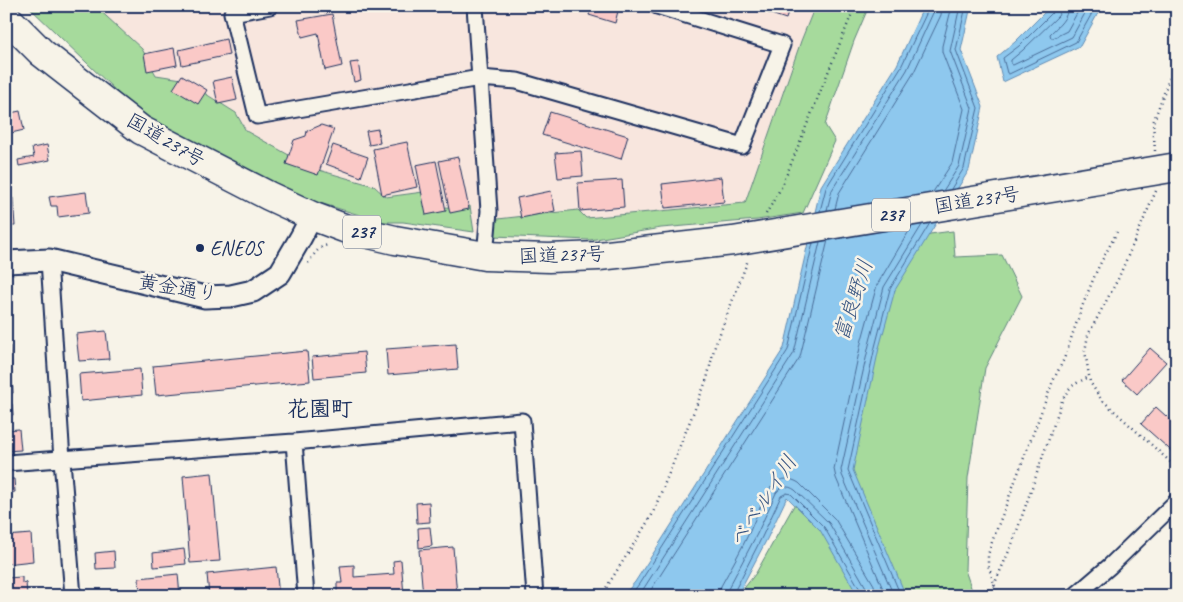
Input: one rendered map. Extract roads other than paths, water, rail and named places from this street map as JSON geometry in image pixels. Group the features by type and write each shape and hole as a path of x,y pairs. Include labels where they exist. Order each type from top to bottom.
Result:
{"highway":[{"name":"国道237号","path":"6,17 42,53 141,130 261,192 312,216 344,228 395,240 485,256 549,258 599,256 733,241 772,224 1004,196 1167,169"}],"street":[{"path":"270,6 232,13 257,116 480,78 517,81 742,146 782,45 656,6"},
{"path":"475,6 489,211 485,256"},
{"name":"黄金通り","path":"6,262 48,260 205,297 230,296 253,292 280,273 312,216"},
{"path":"48,260 72,596"},
{"path":"6,463 294,442 522,421 535,596"},
{"path":"294,442 306,596"},
{"path":"1074,596 1110,566 1177,501"}],"water":[{"path":"924,6 971,6 961,50 983,107 969,170 895,290 879,348 853,470 906,596 858,596 820,530 787,497 737,596 623,596 635,582 784,348 821,186 897,65"},
{"path":"1051,6 1102,6 1080,46 1003,82 997,57"}],"place":[{"name":"ENEOS","path":"200,248"}],"district":[{"name":"花園町","path":"320,409"}],"water label":[{"name":"富良野川","path":"853,300"},
{"name":"ベベルイ川","path":"763,501"}]}
